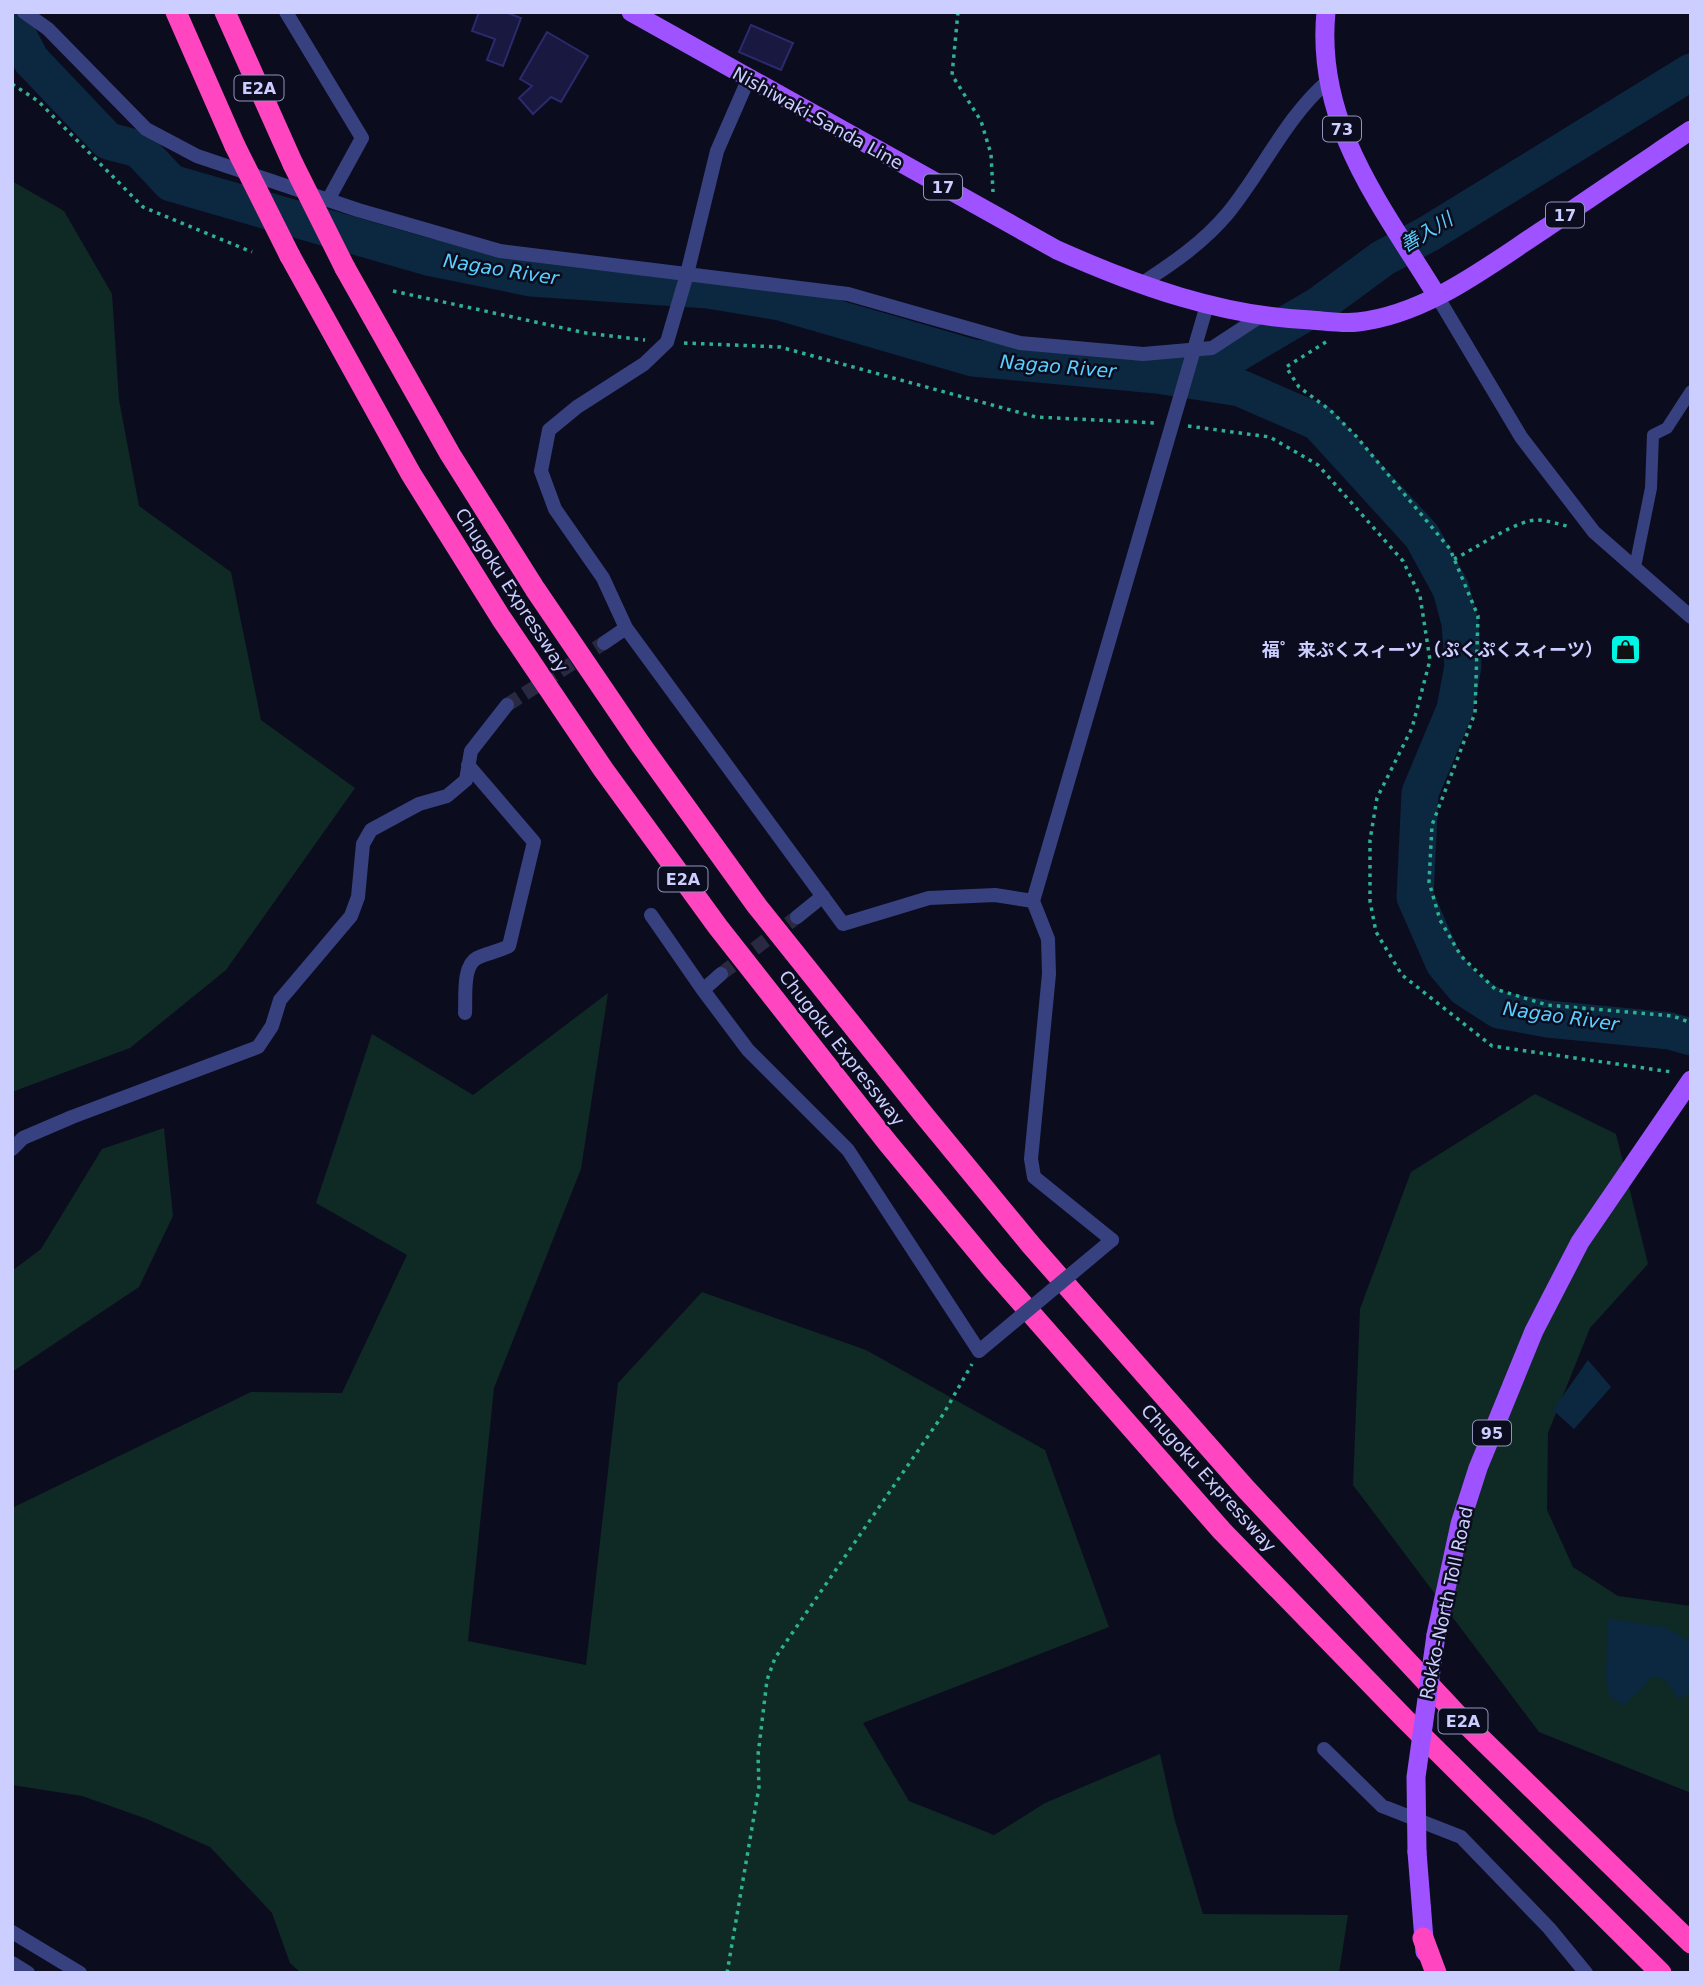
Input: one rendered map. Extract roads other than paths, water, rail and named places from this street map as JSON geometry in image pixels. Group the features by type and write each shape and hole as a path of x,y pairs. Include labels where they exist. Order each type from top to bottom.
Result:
{"highway":[{"name":"Chugoku Expressway","path":"176,12 235,146 290,256 411,474 501,618 603,769 718,927 887,1142 992,1269 1222,1531 1415,1729 1661,1973"},
{"name":"Chugoku Expressway","path":"225,12 293,164 345,268 450,454 535,589 641,745 757,906 1031,1245 1170,1406 1463,1721 1691,1942"},
{"path":"1423,1938 1436,1973"}],"main road":[{"name":"Nishiwaki-Sanda Line","path":"631,12 748,80 1057,250 1141,284 1207,306 1267,317 1358,322 1398,313 1437,296 1476,274 1691,130"},
{"name":"73","path":"1326,12 1323,48 1334,112 1364,178 1437,296"},
{"name":"Rokko-North Toll Road","path":"1428,1973 1417,1852 1416,1777 1436,1635 1460,1524 1478,1468 1534,1331 1580,1242 1684,1076"}],"street":[{"path":"24,12 48,29 146,129 197,156 328,200 500,251 848,294 1020,343 1143,354 1212,348 1267,317"},
{"path":"286,12 362,138 328,200"},
{"path":"748,80 717,151 687,274 667,342 644,364 578,407 549,430 541,471 555,509 603,578 626,628 843,924 929,898 995,895 1033,901"},
{"path":"1141,284 1199,246 1229,212 1307,99 1328,81"},
{"path":"1437,296 1521,437 1594,532 1691,617"},
{"path":"650,915 748,1050 848,1150 979,1351 1112,1240 1034,1177 1031,1159 1049,974 1048,939 1033,901 1191,350 1207,306"},
{"path":"604,643 626,628"},
{"path":"12,1149 23,1138 72,1117 258,1047 272,1026 280,1000 351,916 358,897 363,844 371,831 419,804 447,796 466,780 471,751 507,705"},
{"path":"465,1013 469,966 475,959 495,954 509,946 534,842 468,765"},
{"path":"797,917 823,896"},
{"path":"703,990 721,974"},
{"path":"1324,1749 1382,1806 1461,1837 1549,1928 1586,1973"},
{"path":"12,1932 80,1973"},
{"path":"12,1963 28,1973"}],"lane":[{"path":"1634,567 1651,488 1653,435 1667,428 1691,391"}],"water":[{"path":"1588,1360 1611,1387 1574,1429 1553,1410"},
{"path":"1608,1619 1665,1627 1691,1642 1691,1692 1678,1699 1666,1680 1654,1676 1624,1705 1609,1696 1606,1676"}],"waterway":[{"name":"Nagao River","path":"12,24 31,60 108,141 139,149 171,183 428,257 531,278 708,290 780,302 973,358 1157,375 1240,388 1318,422 1422,536 1451,589 1460,623 1463,666 1455,709 1420,793 1415,897 1444,963 1465,988 1499,1010 1548,1019 1670,1031 1691,1037"},
{"name":"善入川","path":"1171,371 1234,355 1319,305 1383,258 1428,234 1691,72"}],"tunnel":[{"path":"507,705 604,643"},
{"path":"721,974 797,917"}],"place":[{"name":"福゜来ぷくスィーツ（ぷくぷくスィーツ）","path":"1626,649"}]}
